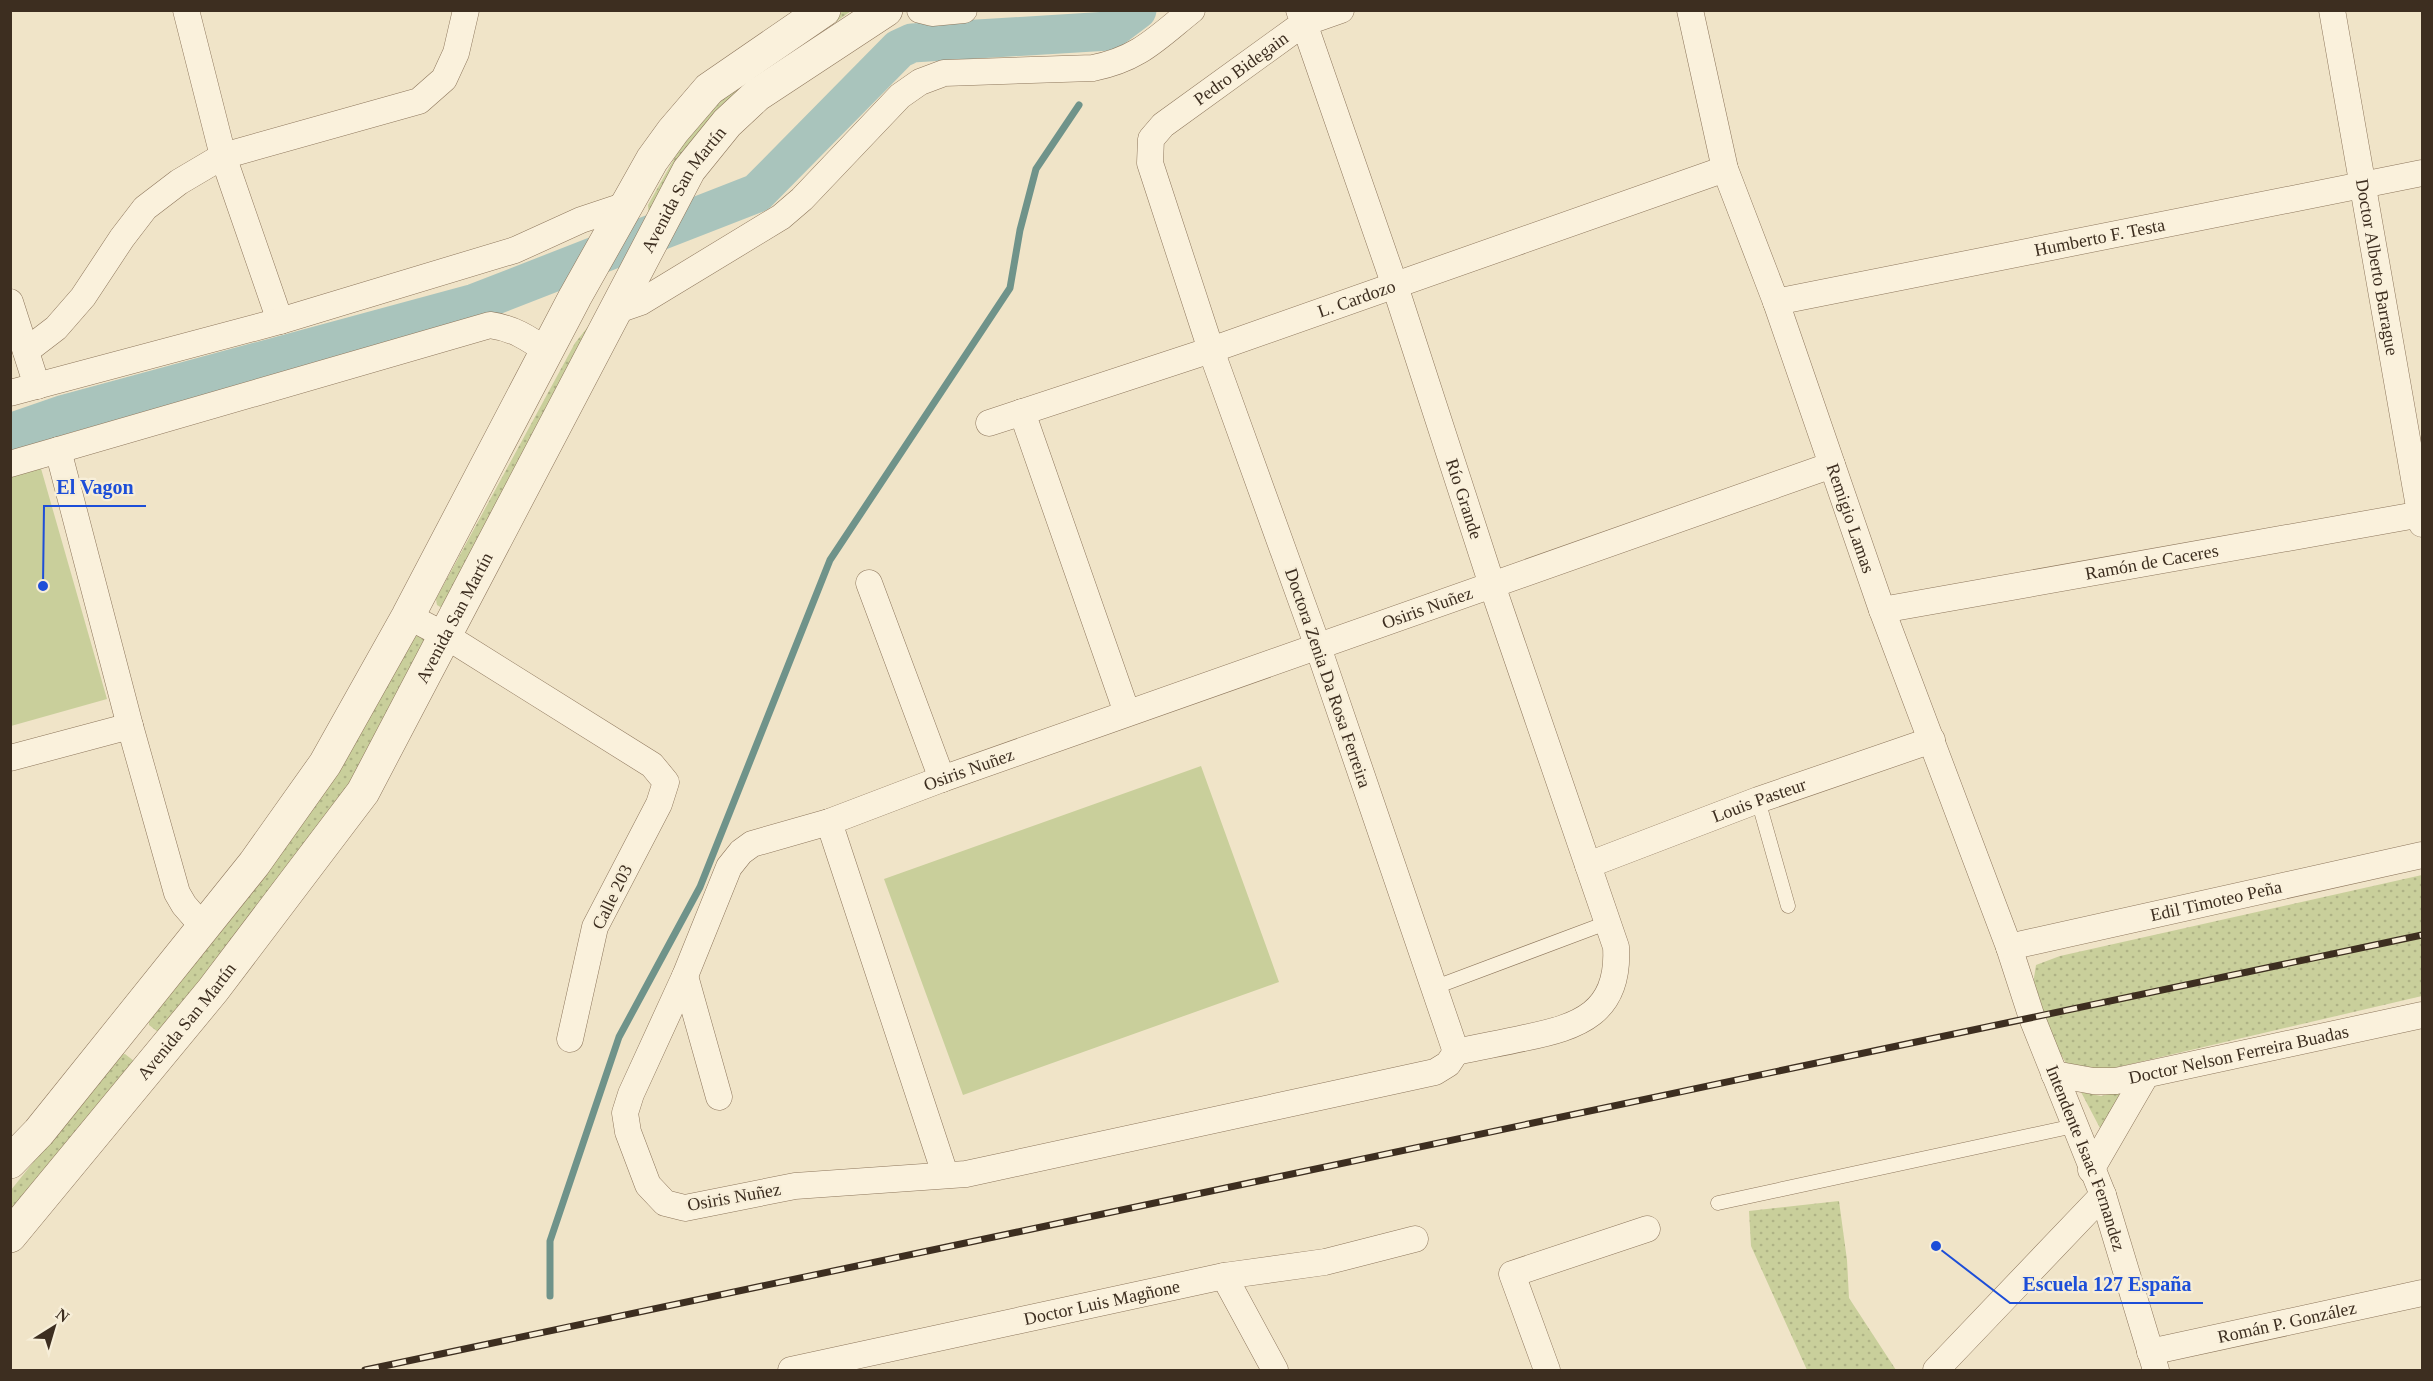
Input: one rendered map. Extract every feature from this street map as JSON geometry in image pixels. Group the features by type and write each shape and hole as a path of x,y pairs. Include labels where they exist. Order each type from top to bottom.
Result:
{"street":[{"path":"186,10 223,156 280,321"},
{"path":"26,351 56,328 83,297 122,237 145,208 179,183 223,156 418,101 444,79 456,53 466,10"},
{"path":"10,1162 19,1156 39,1132 204,928 254,864 326,764 408,616 575,297 652,160 709,89 824,10"},
{"name":"Avenida San Martín","path":"10,1236 251,942 363,792 689,170 735,116 757,95 886,10"},
{"path":"920,10 932,13 964,10"},
{"path":"618,305 641,302 781,217 802,199 900,96 920,82 944,73 1093,68 1116,63 1136,55 1192,10"},
{"name":"Pedro Bidegain","path":"1151,140 1163,125 1301,17 1341,10"},
{"name":"Remigio Lamas","path":"1690,10 1725,169 1776,302 1882,610 1932,740 2032,1018"},
{"name":"Doctor Alberto Barrague","path":"2332,10 2422,518"},
{"name":"Río Grande","path":"1301,17 1395,286 1492,585 1616,947 1617,969 1610,989 1597,1011 1579,1023 1556,1031 1456,1052"},
{"name":"Doctora Zenia Da Rosa Ferreira","path":"1151,140 1150,162 1211,350 1318,647 1456,1052"},
{"name":"L. Cardozo","path":"989,423 1211,350 1725,169"},
{"name":"Humberto F. Testa","path":"1776,302 2422,173"},
{"path":"10,393 280,321 515,250 581,220 620,219"},
{"path":"10,302 37,386"},
{"path":"10,464 490,325 507,327 523,334 547,351"},
{"path":"1022,412 1127,713"},
{"path":"58,450 130,726 177,893 204,928"},
{"name":"Osiris Nuñez","path":"1456,1052 1448,1064 1435,1071 966,1174 795,1186 685,1208 665,1203 648,1185 628,1132 625,1113 631,1094 684,976 729,867 741,852 752,844 829,822 1127,713 1832,465"},
{"name":"Ramón de Caceres","path":"1882,610 2422,518"},
{"path":"869,582 942,779"},
{"path":"408,616 446,636"},
{"name":"Calle 203","path":"446,636 652,765 666,782 659,804 595,927 570,1039"},
{"path":"10,758 130,726"},
{"name":"Louis Pasteur","path":"1588,865 1758,800 1932,740"},
{"path":"829,822 945,1174"},
{"name":"Edil Timoteo Peña","path":"2008,947 2422,855"},
{"path":"684,976 719,1096"},
{"name":"Doctor Nelson Ferreira Buadas","path":"2054,1074 2093,1081 2115,1081 2422,1015"},
{"name":"Intendente Isaac Fernandez","path":"2032,1018 2091,1170 2103,1195 2153,1361"},
{"path":"120,1032 156,1060"},
{"path":"2091,1170 2146,1075"},
{"path":"1936,1371 2103,1195"},
{"path":"1547,1371 1512,1274 1647,1229"},
{"name":"Doctor Luis Magñone","path":"791,1371 1224,1276 1325,1262 1415,1239"},
{"path":"1224,1276 1275,1371"},
{"name":"Román P. González","path":"2153,1361 2422,1293"}],"lane":[{"path":"1758,800 1788,906"},
{"path":"1433,988 1609,922"},
{"path":"1718,1203 2074,1126"}],"green space":[{"path":"843,11 851,11 735,94 649,217 648,205 687,136 727,91"},
{"path":"594,319 442,608 437,605 436,599 575,343"},
{"path":"40,465 107,699 11,726 11,473"},
{"path":"419,635 425,638 382,736 320,833 158,1032 149,1025 149,1019 412,638"},
{"path":"1201,766 1279,982 963,1095 884,879"},
{"path":"2422,875 2422,996 2101,1071 2067,1065 2049,1034 2033,984 2036,965 2060,956"},
{"path":"125,1054 134,1061 11,1222 11,1190 119,1055"},
{"path":"2124,1091 2101,1130 2081,1092 2101,1096"},
{"path":"1839,1201 1847,1260 1849,1298 1896,1370 1807,1370 1751,1246 1749,1211"}],"waterway":[{"path":"10,433 65,414 475,303 757,193 899,49 912,43 1109,31 1137,10"},
{"path":"550,1296 550,1241 619,1037 700,887 830,560 1010,288 1020,230 1036,169 1079,105"}],"railway":[{"path":"365,1370 2422,935"}],"place":[{"name":"El Vagon","path":"43,586"},
{"name":"Escuela 127 España","path":"1936,1246"}]}
